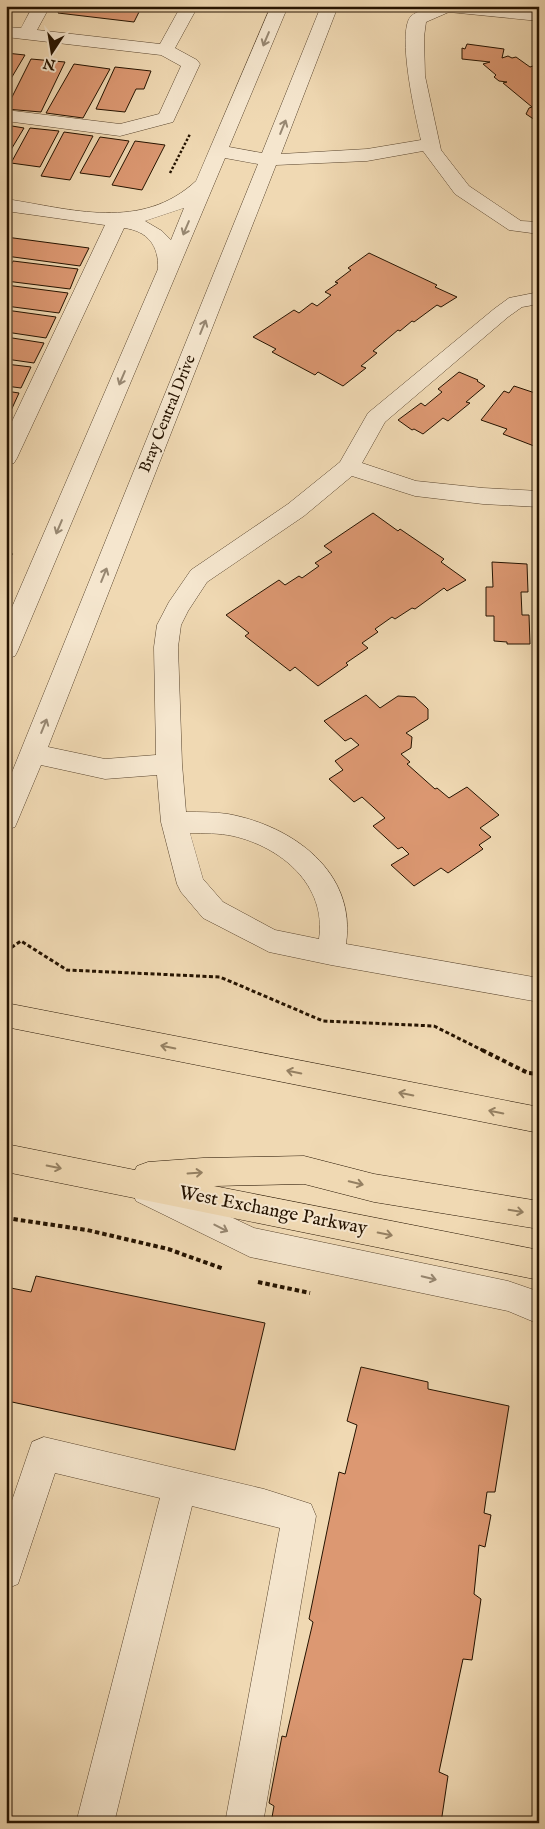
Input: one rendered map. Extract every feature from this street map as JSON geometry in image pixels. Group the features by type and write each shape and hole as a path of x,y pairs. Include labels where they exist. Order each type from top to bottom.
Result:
{"main road":[{"path":"6,1015 539,1120"},
{"name":"West Exchange Parkway","path":"6,1158 539,1265"},
{"path":"121,1181 203,1172 304,1170 374,1188 539,1215"}],"street":[{"path":"26,34 42,6"},
{"path":"165,50 190,6"},
{"path":"6,650 280,6"},
{"name":"Bray Central Drive","path":"6,820 330,6"},
{"path":"539,16 447,7 418,19 415,36 416,76 432,150 462,190 516,226 539,228"},
{"path":"6,32 165,50 191,64 167,118 120,130 6,115"},
{"path":"218,151 270,160 367,155 430,144"},
{"path":"118,219 142,217 169,210 191,198 205,183"},
{"path":"6,205 118,219 133,223 151,231 164,242 170,255 168,270"},
{"path":"6,458 118,219"},
{"path":"539,298 516,302 501,313 376,418 349,467 296,510 199,576 177,608 169,625 166,647 169,764 174,822 191,884 213,910 269,940 539,990"},
{"path":"349,467 415,488 483,496 539,499"},
{"path":"33,754 105,769 169,764"},
{"path":"174,822 233,825 266,836 302,858 324,885 335,916 331,953"},
{"path":"121,1181 250,1242 508,1296 537,1306 539,1309"},
{"path":"6,1572 44,1454 299,1516 244,1823"},
{"path":"95,1823 180,1487"}],"path":[{"path":"6,951 21,941 67,970 220,977 323,1021 434,1026 528,1073 539,1074"}],"building":[{"path":"61,6 142,6 134,22 58,13"},
{"path":"467,44 504,49 502,58 508,56 516,57 530,67 539,64 539,120 535,120 526,114 529,108 532,107 503,83 507,82 499,81 494,77 496,75 483,64 490,62 462,59 462,48 465,49"},
{"path":"6,53 25,55 6,87"},
{"path":"31,59 65,62 41,112 6,109"},
{"path":"74,64 110,69 83,118 46,113"},
{"path":"115,67 151,71 144,89 136,89 125,112 96,109"},
{"path":"6,125 24,128 6,158"},
{"path":"30,128 59,131 40,167 11,163"},
{"path":"64,132 93,136 70,180 41,176"},
{"path":"100,137 129,141 110,177 80,173"},
{"path":"135,141 165,145 142,190 112,185"},
{"path":"6,237 89,248 80,266 6,256"},
{"path":"369,253 437,285 435,287 457,297 441,307 437,305 400,331 398,330 373,351 377,353 361,366 366,368 343,386 318,372 315,375 272,352 276,349 253,337 294,310 299,313 312,303 317,306 331,295 325,292 338,283 335,282 351,270 348,268"},
{"path":"13,261 78,269 70,289 6,281 6,275"},
{"path":"6,285 68,293 59,313 6,306"},
{"path":"6,310 56,317 46,338 6,332"},
{"path":"6,337 44,343 34,363 6,359"},
{"path":"6,364 31,367 21,388 6,386"},
{"path":"459,372 478,380 485,386 466,402 470,403 448,421 443,418 423,434 414,429 412,430 398,420 421,403 425,406 442,392 438,389"},
{"path":"514,386 535,393 539,388 539,435 533,440 538,442 534,446 503,434 507,429 481,420 504,391 509,393"},
{"path":"6,391 19,393 9,415 6,415"},
{"path":"373,513 398,531 400,529 444,559 441,562 466,580 447,591 444,588 415,609 412,608 395,619 392,617 375,629 378,632 362,643 368,648 318,686 295,667 290,671 245,636 249,633 226,615 279,580 285,585 299,576 302,578 319,566 315,563 332,552 324,546"},
{"path":"492,562 527,564 528,592 521,592 522,615 529,615 530,644 507,644 507,642 494,641 494,616 486,616 486,587 493,587"},
{"path":"366,695 380,708 398,696 415,697 428,709 428,719 406,733 412,737 411,748 401,754 410,762 407,764 435,789 437,788 449,798 467,787 499,815 480,828 491,837 479,845 483,849 448,873 441,868 414,886 391,865 409,854 402,847 398,849 373,826 385,818 362,797 354,802 329,779 343,770 335,761 359,745 351,738 345,741 324,721"},
{"path":"36,1276 265,1323 235,1450 12,1402 6,1422 6,1287 31,1292"},
{"path":"361,1367 428,1382 428,1389 509,1406 495,1492 487,1492 484,1513 491,1515 485,1547 479,1545 474,1594 481,1599 472,1660 463,1659 439,1772 448,1776 441,1823 271,1823 274,1806 269,1803 282,1736 286,1737 313,1622 309,1619 339,1472 345,1474 357,1425 347,1421"}]}
